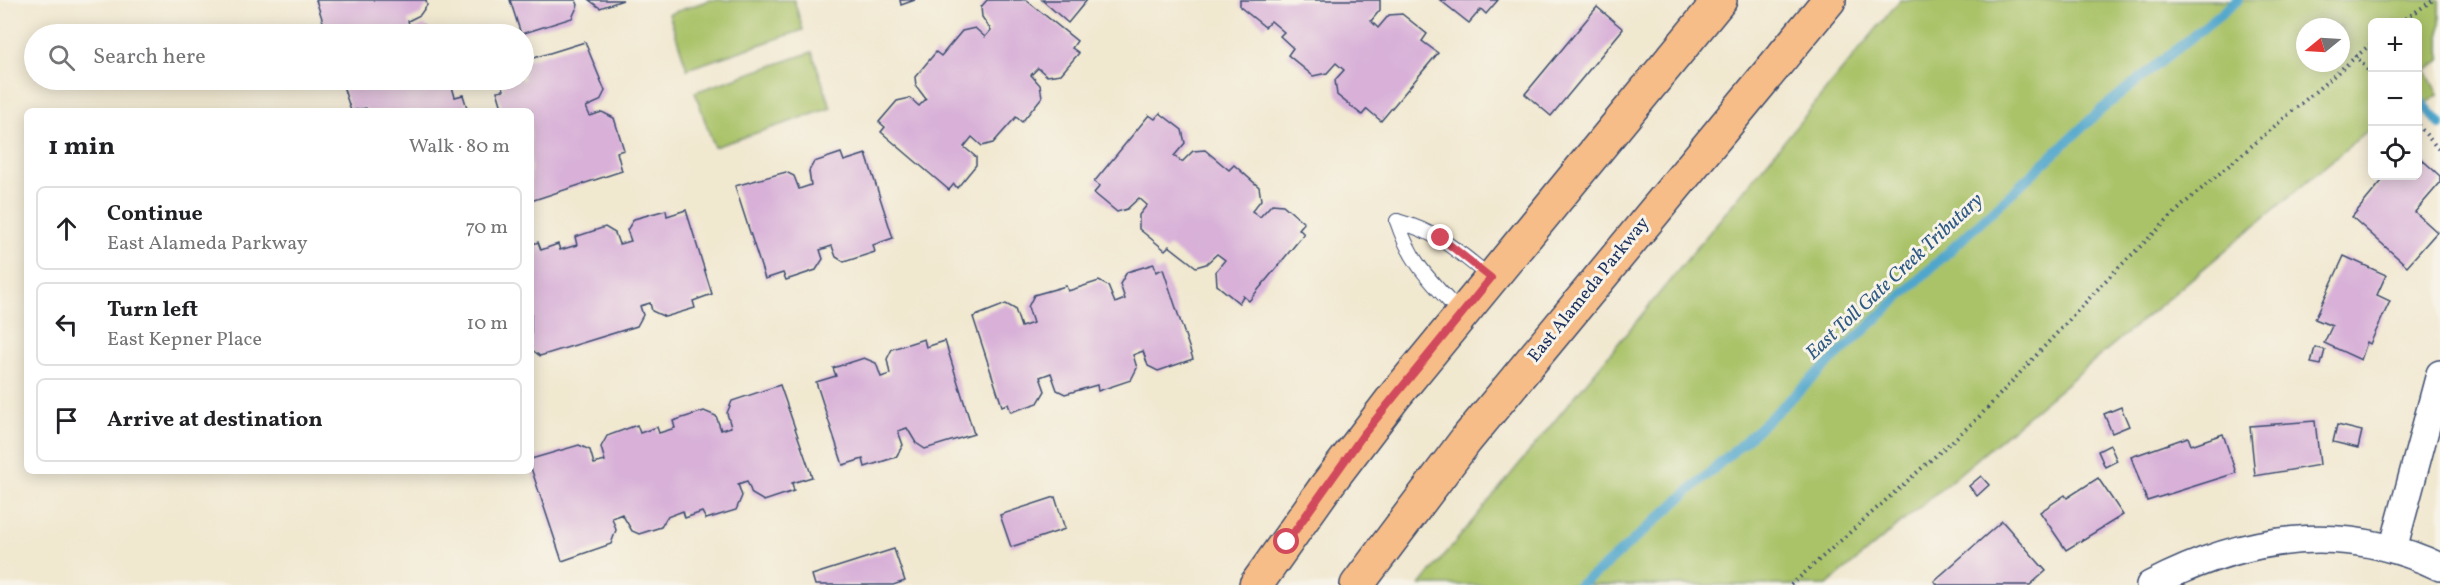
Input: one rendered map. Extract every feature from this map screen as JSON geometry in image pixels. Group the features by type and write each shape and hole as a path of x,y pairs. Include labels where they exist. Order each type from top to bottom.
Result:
{"main road":[{"path":"1256,585 1363,435 1720,0"},
{"name":"East Alameda Parkway","path":"1357,585 1466,440 1829,0"}],"street":[{"path":"2393,549 2440,374"},
{"path":"2150,585 2190,564 2228,551 2285,540 2335,540 2393,549 2440,567"}],"lane":[{"path":"1461,315 1406,249 1396,221 1424,228 1441,238 1491,278"}],"path":[{"path":"2407,18 2433,0"},
{"path":"1791,585 1978,418 2109,277 2185,203 2368,47"},
{"path":"2355,56 2370,72"},
{"path":"2419,126 2440,151"}],"green space":[{"path":"710,0 794,0 803,30 687,69 669,14"},
{"path":"1900,0 2440,0 2440,60 2426,71 2438,95 2422,107 2422,18 2368,18 2368,130 1827,585 1420,585"},
{"path":"812,52 831,108 714,147 695,92"}],"building":[{"path":"316,0 426,0 427,5 420,15 408,21 409,24 324,24"},
{"path":"510,0 576,0 578,5 572,18 534,30 534,24 518,24"},
{"path":"589,0 623,0 600,8"},
{"path":"900,0 915,0 901,5"},
{"path":"987,0 1026,0 1077,41 1072,48 1079,53 1061,74 1047,76 1038,68 1031,75 1040,85 1042,97 1022,122 1016,117 993,143 982,146 972,137 964,147 976,157 976,165 957,188 954,184 949,190 881,132 885,127 879,122 897,101 910,98 919,106 926,99 916,86 915,77 936,52 941,56 962,31 975,28 985,37 991,30 982,17 981,7"},
{"path":"1042,0 1087,0 1068,23"},
{"path":"1240,0 1380,0 1380,10 1371,21 1378,28 1389,15 1402,14 1427,34 1422,41 1438,53 1381,121 1367,109 1362,115 1337,95 1335,80 1344,70 1336,63 1327,73 1313,76 1288,55 1293,48 1280,36 1284,32 1271,21 1265,27 1240,7"},
{"path":"1440,0 1498,0 1486,14 1481,9 1469,23"},
{"path":"1597,7 1623,29 1551,116 1525,94"},
{"path":"585,42 605,91 600,101 586,107 590,116 602,112 614,118 624,150 617,152 622,171 534,200 534,108 502,108 497,91 534,90 534,58"},
{"path":"344,90 453,90 455,97 463,95 467,108 366,108 350,108"},
{"path":"1160,113 1182,130 1185,143 1174,156 1182,162 1193,151 1205,150 1229,170 1234,165 1259,187 1261,200 1252,211 1260,217 1272,204 1283,205 1304,223 1299,229 1304,234 1249,301 1243,296 1239,303 1217,285 1216,271 1225,260 1217,254 1206,264 1196,267 1169,246 1165,250 1139,229 1139,215 1147,205 1139,198 1127,209 1117,212 1094,193 1100,186 1094,182 1149,115 1155,119"},
{"path":"841,153 844,161 866,154 893,238 873,245 875,252 844,262 836,257 832,246 820,250 823,259 816,270 786,280 783,273 765,279 735,186 786,172 794,176 799,189 811,185 809,171 814,162"},
{"path":"2422,160 2440,176 2440,183 2415,212 2437,232 2407,266 2352,217 2383,180 2422,180"},
{"path":"666,210 667,216 686,210 712,294 693,301 695,308 665,317 652,311 650,303 640,306 643,315 637,326 540,356 534,351 534,244 538,242 541,250 558,244 560,250 577,245 575,237 605,227 615,233 619,244 631,241 627,230 634,219"},
{"path":"2344,256 2386,275 2377,295 2390,301 2370,344 2367,342 2361,360 2324,343 2332,326 2315,319"},
{"path":"1154,264 1156,272 1163,269 1193,359 1158,371 1148,366 1143,351 1133,355 1137,368 1131,380 1098,391 1097,385 1065,394 1057,390 1051,373 1040,377 1045,391 1038,403 1011,412 1008,404 1002,406 973,317 1006,304 1015,309 1021,327 1033,323 1028,307 1034,295 1066,286 1068,291 1099,281 1108,286 1115,303 1125,299 1120,284 1127,272"},
{"path":"924,339 926,347 945,341 974,434 925,449 916,443 907,428 898,431 903,445 896,457 865,467 863,459 843,465 816,382 836,376 833,368 864,358 876,363 881,377 890,374 887,359 892,349"},
{"path":"2315,347 2325,350 2321,365 2311,363"},
{"path":"780,385 812,477 792,483 794,491 764,501 752,494 747,481 738,484 742,496 736,510 706,519 702,512 685,518 683,511 667,517 661,527 639,534 632,531 622,514 612,518 616,530 611,544 562,561 533,474 534,458 579,445 590,450 594,464 605,461 601,447 607,436 637,425 640,433 657,427 659,433 675,428 673,421 704,411 716,416 721,430 731,427 727,413 732,401"},
{"path":"2121,407 2129,426 2112,433 2104,414"},
{"path":"2315,421 2320,465 2255,476 2250,426"},
{"path":"2337,425 2362,431 2358,448 2333,442"},
{"path":"2223,434 2236,473 2147,501 2131,457 2188,437 2191,445"},
{"path":"2110,445 2117,461 2105,467 2098,451"},
{"path":"1981,476 1989,485 1977,496 1969,486"},
{"path":"2098,478 2123,515 2066,550 2040,512 2065,495 2067,498"},
{"path":"1055,497 1065,529 1011,547 1000,515"},
{"path":"2002,521 2046,571 2030,585 1938,585 1934,581"},
{"path":"894,549 905,581 893,585 815,585 812,575"}],"waterway":[{"name":"East Toll Gate Creek Tributary","path":"1579,585 1599,571 1755,432 2102,109 2238,0"},
{"path":"2422,103 2440,124"}],"route":[{"path":"1287,542 1363,435 1491,278 1441,238"}]}
